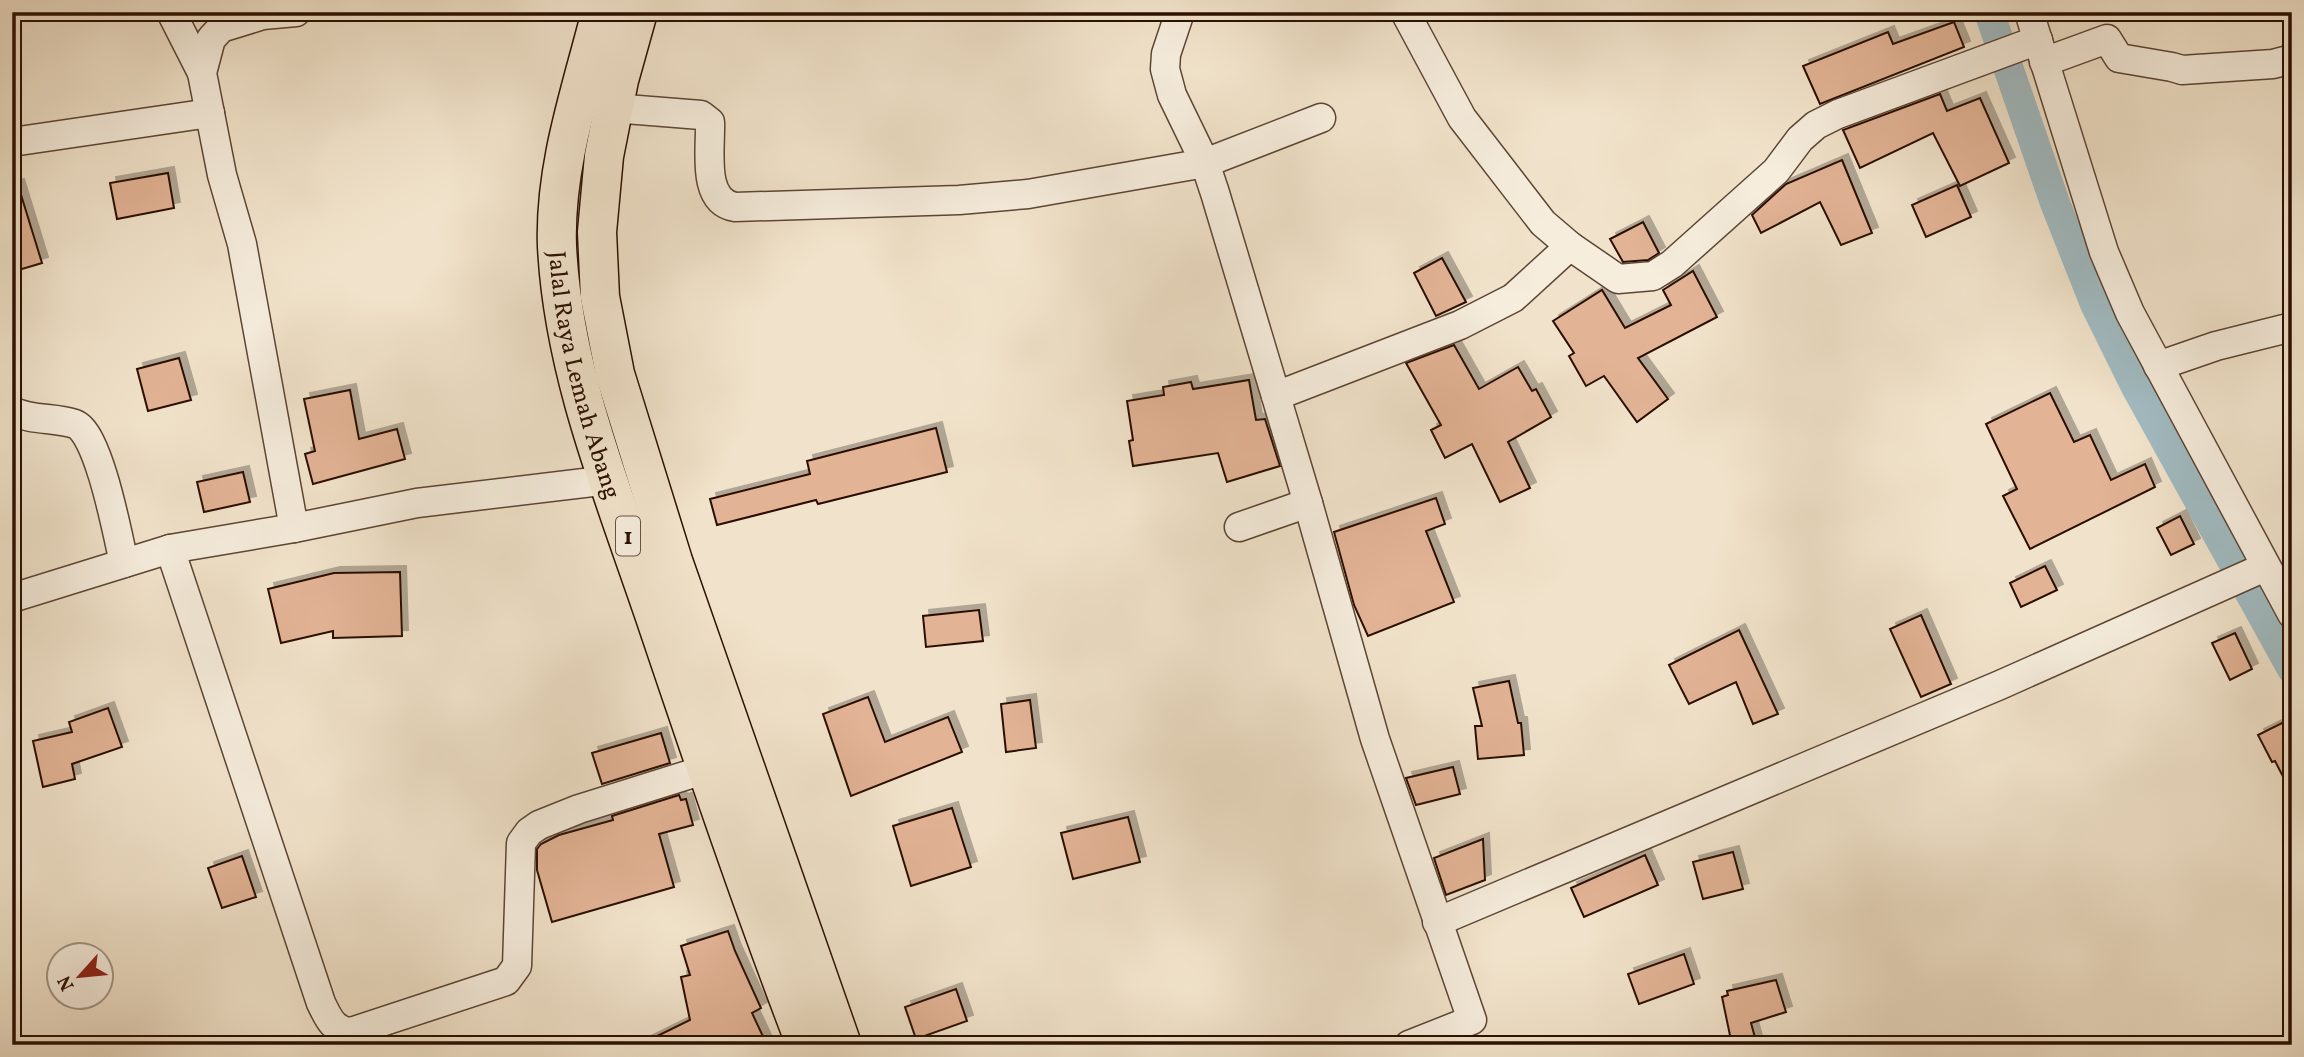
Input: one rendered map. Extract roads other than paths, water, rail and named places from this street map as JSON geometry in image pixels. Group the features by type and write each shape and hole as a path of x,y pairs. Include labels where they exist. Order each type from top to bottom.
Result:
{"highway":[{"name":"Jalal Raya Lemah Abang","path":"601,12 560,184 557,243 561,297 573,363 608,480 707,769 806,1045"},
{"name":"Jalal Raya Lemah Abang","path":"638,12 613,108 604,156 597,232 600,297 615,374 673,561 842,1045"}],"street":[{"path":"171,12 202,73 222,175 242,244 294,528"},
{"path":"202,73 211,38 221,28 263,15 296,12"},
{"path":"1180,12 1166,54 1165,69 1172,95 1205,163 1308,503 1375,739 1476,1032 1409,1045"},
{"path":"1405,12 1462,118 1543,223 1570,246 1618,279 1653,276 1672,264 1776,171 1800,139 1816,125 1981,59 2107,39 2119,58 2182,70 2273,64 2292,59"},
{"path":"2029,12 2033,50 2104,252 2130,313 2259,570 2292,614"},
{"path":"613,108 701,115 710,122 711,189 718,200 735,207 959,200 1028,194 1205,163 1321,118"},
{"path":"12,142 210,113"},
{"path":"1276,397 1449,329 1514,298 1570,246"},
{"path":"2158,366 2216,346 2292,327"},
{"path":"12,411 28,418 77,424 89,435 97,456 124,563"},
{"path":"12,598 170,549 294,528 416,503 608,480"},
{"path":"1239,527 1308,503"},
{"path":"170,549 320,1003 332,1024 343,1031 351,1031 506,981 517,966 521,843 529,832 539,825 579,809 707,769"},
{"path":"1437,922 2000,685 2259,570"}],"waterway":[{"path":"1989,12 2055,203 2095,304 2136,387 2292,669"}]}
